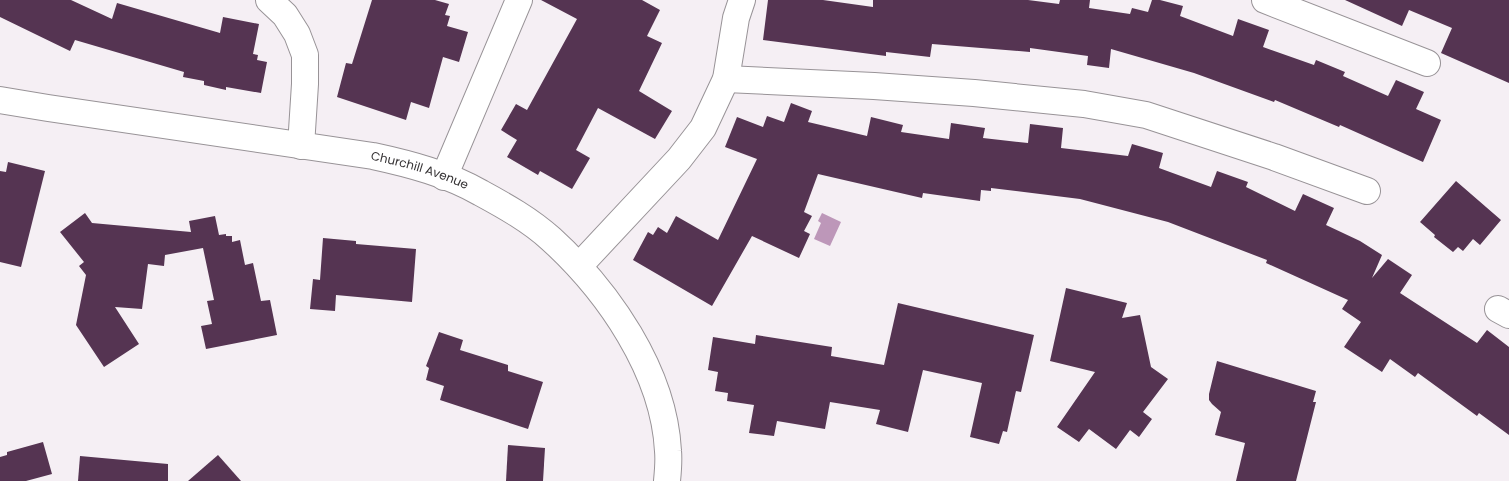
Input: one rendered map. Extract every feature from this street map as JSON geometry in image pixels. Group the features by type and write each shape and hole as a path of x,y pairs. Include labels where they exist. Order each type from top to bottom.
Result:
{"street":[{"path":"269,0 285,14 297,34 304,55 305,84 300,146"},
{"path":"444,177 519,0"},
{"path":"579,266 679,159 703,128 726,79 736,18 742,0"},
{"path":"1265,0 1427,63"},
{"path":"726,79 874,86 974,93 1084,104 1146,115 1274,156 1367,191"},
{"name":"Churchill Avenue","path":"0,100 373,156 401,162 479,191 508,208 550,238 579,266 625,327 648,370 658,400 667,440 667,481"}],"shaded area":[{"path":"822,213 841,222 830,246 814,239 821,223 818,221"}],"building":[{"path":"0,0 71,0 112,19 117,3 220,33 223,17 259,24 253,54 258,55 257,60 267,62 261,93 226,87 226,90 204,85 204,81 183,77 184,72 75,40 70,51 0,17"},
{"path":"372,0 435,0 449,4 445,15 450,16 447,26 468,32 459,62 443,57 429,108 411,102 406,120 337,97 346,63 352,64"},
{"path":"541,0 642,0 660,10 647,36 662,43 639,91 672,111 655,139 598,108 576,150 590,158 572,189 540,171 538,175 507,157 517,140 501,130 516,104 527,110 577,19"},
{"path":"768,0 823,0 873,7 873,0 1028,0 1059,4 1060,0 1090,0 1089,8 1130,14 1132,8 1148,12 1152,0 1160,0 1183,6 1180,16 1233,36 1238,19 1269,30 1263,47 1314,65 1316,60 1345,72 1343,76 1388,96 1396,80 1424,92 1416,109 1441,120 1423,162 1340,125 1339,127 1275,100 1274,102 1194,73 1111,49 1109,68 1087,65 1088,56 1030,48 1030,52 932,44 930,57 886,52 886,56 763,40"},
{"path":"1345,0 1509,0 1509,83 1441,53 1452,28 1409,10 1402,26"},
{"path":"791,103 812,111 808,122 867,136 871,117 903,125 901,132 949,139 951,123 985,128 983,138 1028,143 1030,124 1063,128 1061,148 1128,156 1132,144 1163,153 1159,168 1211,187 1217,171 1248,182 1246,187 1295,211 1303,194 1334,208 1326,225 1360,241 1382,255 1372,278 1388,259 1412,275 1400,293 1477,343 1487,330 1509,347 1509,435 1479,413 1477,416 1418,373 1415,377 1390,359 1382,372 1344,347 1361,322 1342,309 1348,300 1266,263 1267,260 1168,222 1080,199 991,188 991,191 981,190 980,201 923,193 922,198 818,174 804,212 812,216 804,231 810,234 799,258 752,236 712,306 633,260 648,232 653,235 658,227 667,233 676,216 718,240 757,159 725,147 737,117 763,127 767,116 784,122"},
{"path":"8,162 45,171 21,267 0,262 0,171 6,172"},
{"path":"1456,181 1501,220 1480,245 1473,239 1463,251 1458,247 1453,252 1434,237 1435,235 1420,222"},
{"path":"85,213 92,223 191,232 189,221 215,216 219,235 226,234 226,236 232,236 232,242 240,240 245,265 253,263 261,301 270,300 277,335 206,349 201,326 212,324 207,301 214,300 203,248 165,255 164,266 148,264 142,309 115,307 139,344 104,367 76,325 86,275 79,266 84,262 60,232"},
{"path":"323,238 356,241 356,244 416,249 412,302 336,295 335,311 310,309 313,279 320,280"},
{"path":"1066,288 1127,303 1122,318 1140,315 1151,367 1168,379 1143,412 1152,419 1139,437 1130,430 1116,449 1089,429 1079,442 1057,427 1095,372 1050,361"},
{"path":"898,303 1034,335 1021,392 1016,391 1007,432 1003,431 999,444 970,437 982,383 923,370 908,432 876,424 880,410 830,402 825,429 777,421 774,436 749,433 754,405 727,401 728,393 715,391 718,372 708,370 713,337 755,344 756,335 832,347 831,356 884,365"},
{"path":"439,332 463,340 460,350 508,365 508,371 543,382 528,429 440,400 444,386 426,380 429,368 426,366"},
{"path":"1217,361 1316,391 1313,402 1316,402 1296,481 1236,481 1245,443 1215,435 1221,412 1209,400 1209,394"},
{"path":"43,442 52,474 26,481 0,481 0,457 7,455 7,452"},
{"path":"508,445 545,448 543,481 506,481"},
{"path":"218,455 241,481 188,481"},
{"path":"80,456 168,464 168,481 78,481"}]}
